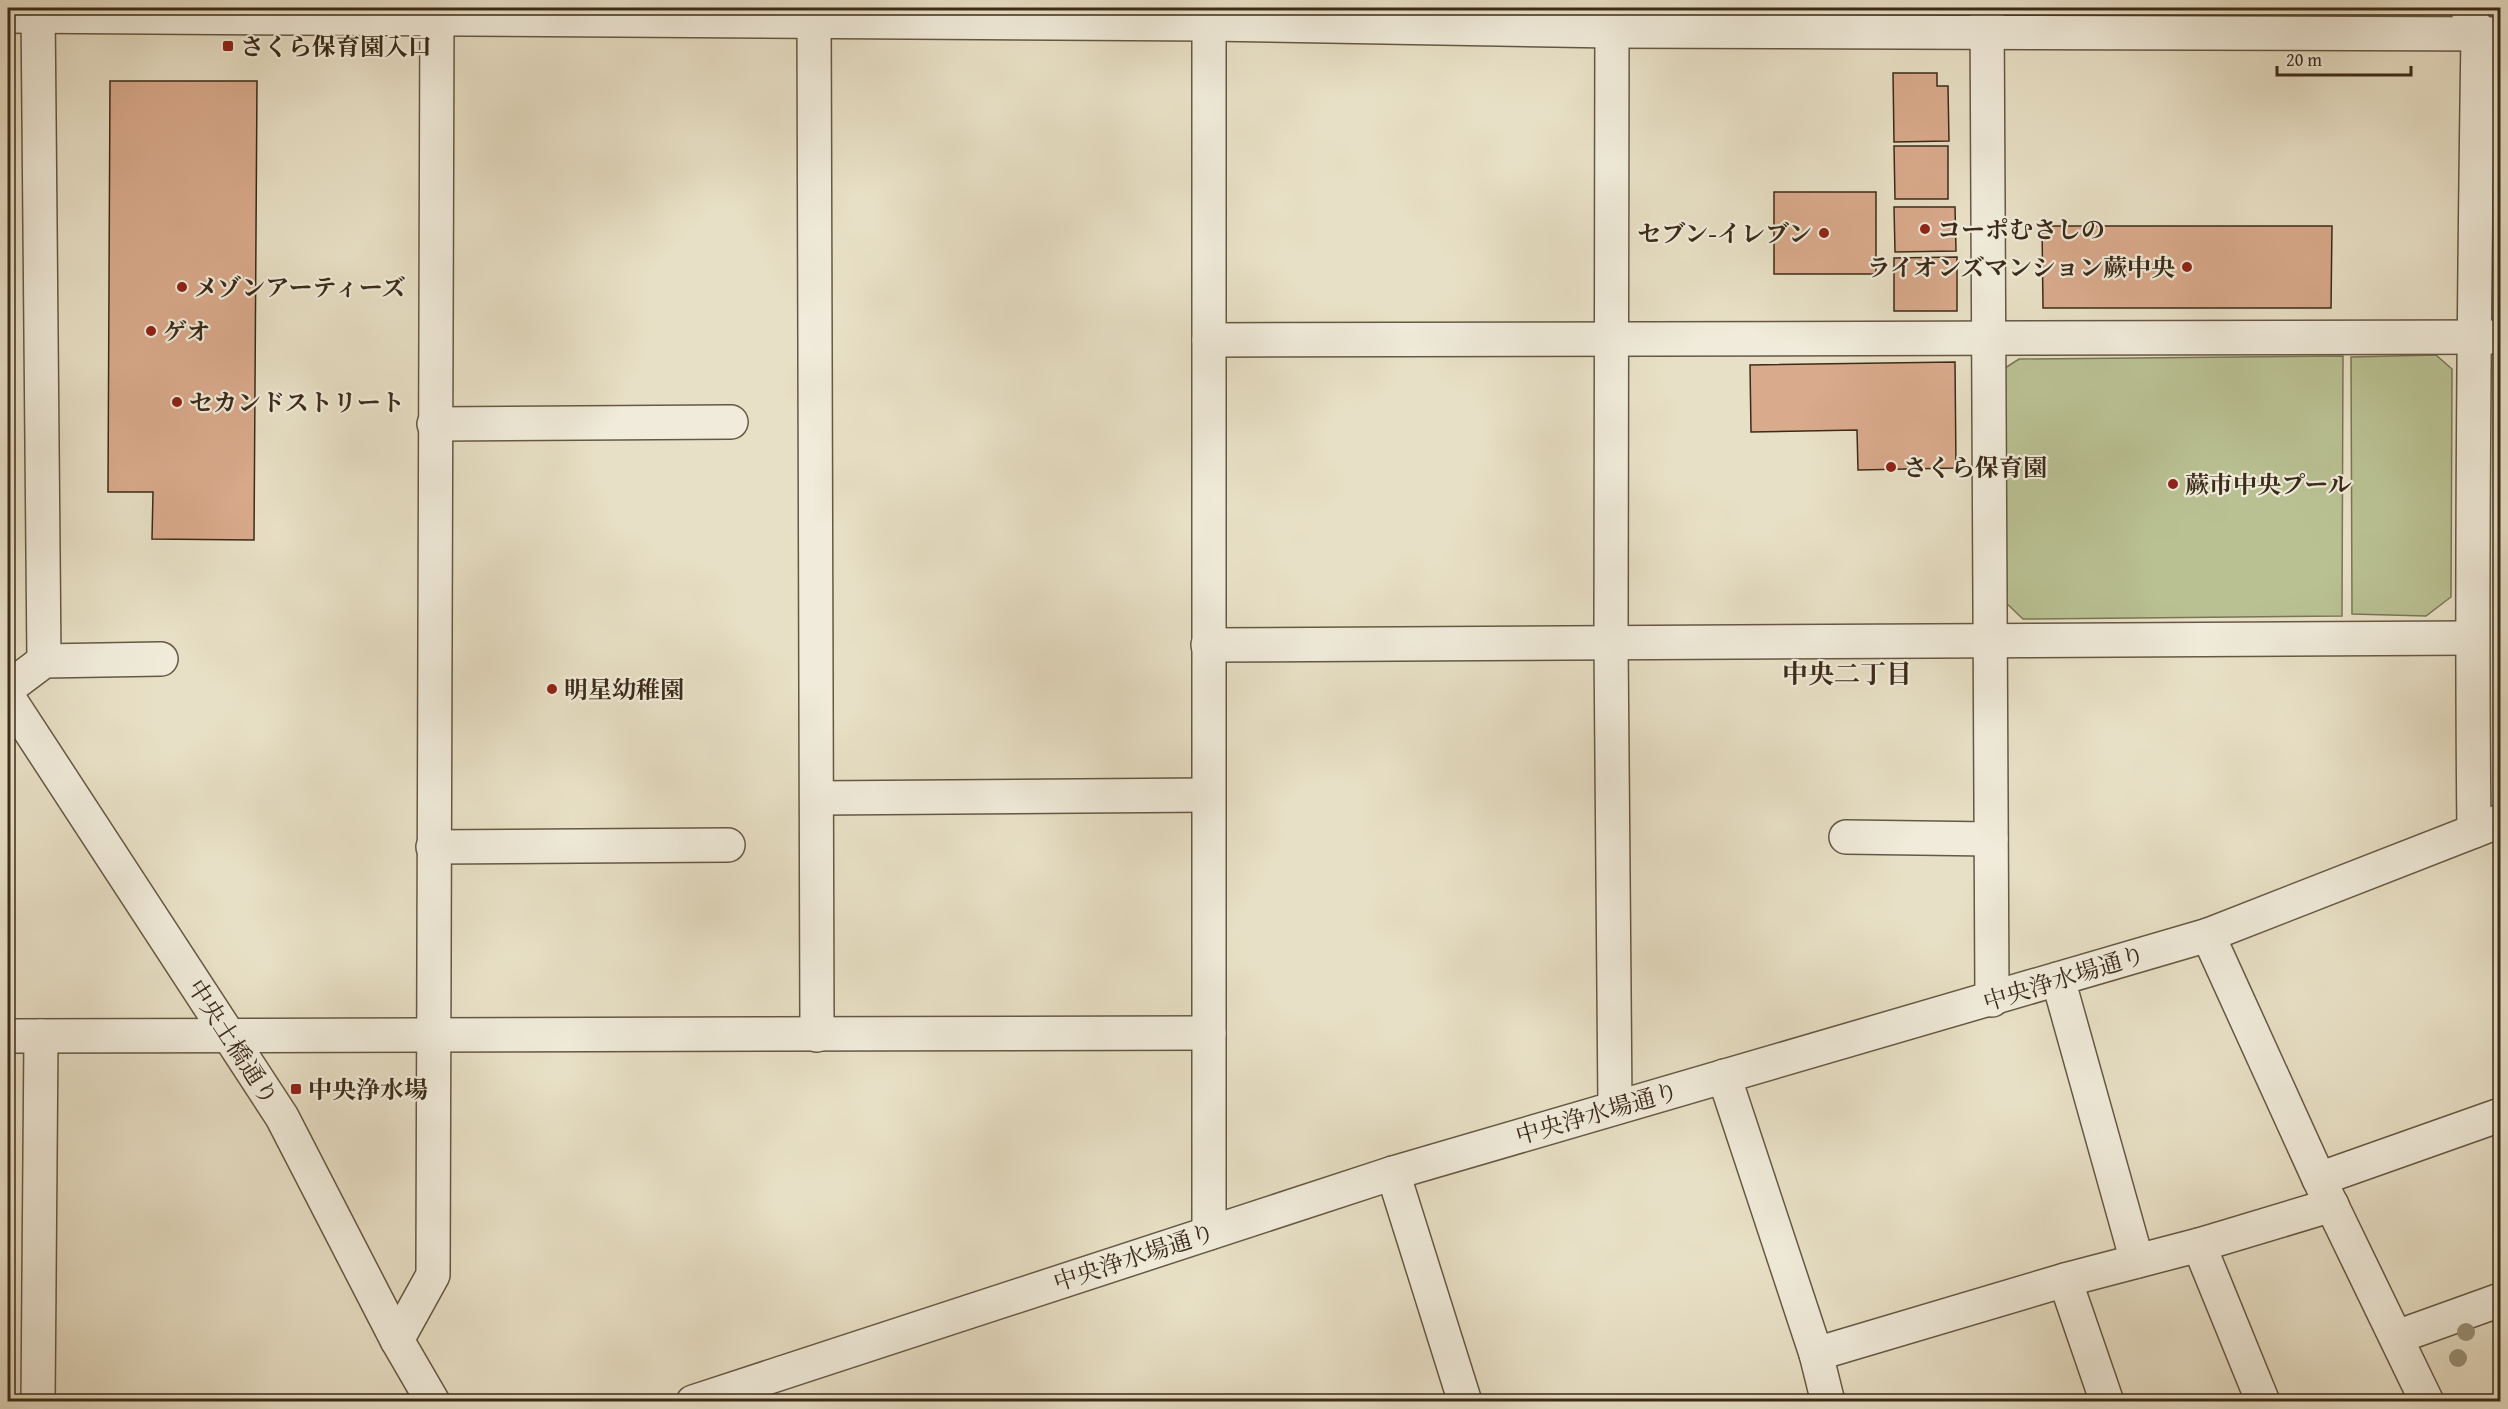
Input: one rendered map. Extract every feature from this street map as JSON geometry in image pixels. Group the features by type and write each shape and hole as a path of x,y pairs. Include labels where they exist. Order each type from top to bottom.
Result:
{"street":[{"path":"44,661 28,13 2165,20 2482,25 2487,337 2472,638 2487,826"},
{"path":"397,1340 434,1275 434,423 437,13"},
{"path":"814,14 817,1035"},
{"path":"1209,16 1209,1233"},
{"path":"1612,19 1611,643 1615,1107"},
{"path":"1987,20 1992,1000"},
{"path":"1209,340 2487,337"},
{"path":"434,423 731,422"},
{"path":"1208,645 2472,638"},
{"path":"8,688 44,661 161,659"},
{"name":"中央土橋通り","path":"8,697 282,1117 397,1340 433,1401"},
{"path":"817,798 1208,795"},
{"name":"中央浄水場通り","path":"693,1401 733,1395 1393,1173 1615,1107 1992,1000 2208,935 2487,826"},
{"path":"1846,837 1990,839"},
{"path":"433,847 728,845"},
{"path":"2208,935 2326,1192 2427,1401"},
{"path":"2058,980 2137,1261"},
{"path":"8,1036 1209,1033"},
{"path":"38,1401 41,1036"},
{"path":"1724,1076 1816,1354 1828,1401"},
{"path":"1816,1354 2065,1280 2199,1245 2500,1115"},
{"path":"1393,1173 1465,1401"},
{"path":"2199,1245 2263,1401"},
{"path":"2065,1280 2107,1401"},
{"path":"2397,1337 2500,1300"}],"green space":[{"path":"2436,355 2452,369 2451,597 2426,616 2352,614 2351,357"},
{"name":"蕨市中央プール","path":"2343,356 2342,616 2023,619 2004,601 2005,368 2019,359"}],"building":[{"path":"1893,73 1937,73 1937,86 1948,86 1949,141 1894,142"},
{"name":"メゾンアーティーズ","path":"110,81 257,81 254,540 152,539 153,492 108,492"},
{"path":"1894,146 1948,146 1948,199 1895,199"},
{"path":"1774,192 1876,192 1876,274 1774,274"},
{"name":"コーポむさしの","path":"1894,207 1955,207 1956,251 1895,252"},
{"name":"ライオンズマンション蕨中央","path":"2042,226 2332,226 2331,308 2043,308"},
{"path":"1957,257 1957,311 1894,311 1894,258"},
{"path":"1955,362 1956,468 1858,470 1857,430 1751,432 1750,365"}],"place":[{"name":"さくら保育園入口","path":"228,46"},
{"name":"コーポむさしの","path":"1925,229"},
{"name":"セブン-イレブン","path":"1824,233"},
{"name":"ライオンズマンション蕨中央","path":"2187,267"},
{"name":"メゾンアーティーズ","path":"182,287"},
{"name":"ゲオ","path":"151,331"},
{"name":"セカンドストリート","path":"177,402"},
{"name":"さくら保育園","path":"1891,467"},
{"name":"蕨市中央プール","path":"2173,484"},
{"name":"明星幼稚園","path":"552,689"},
{"name":"中央浄水場","path":"296,1089"}],"district":[{"name":"中央二丁目","path":"1847,673"}]}
